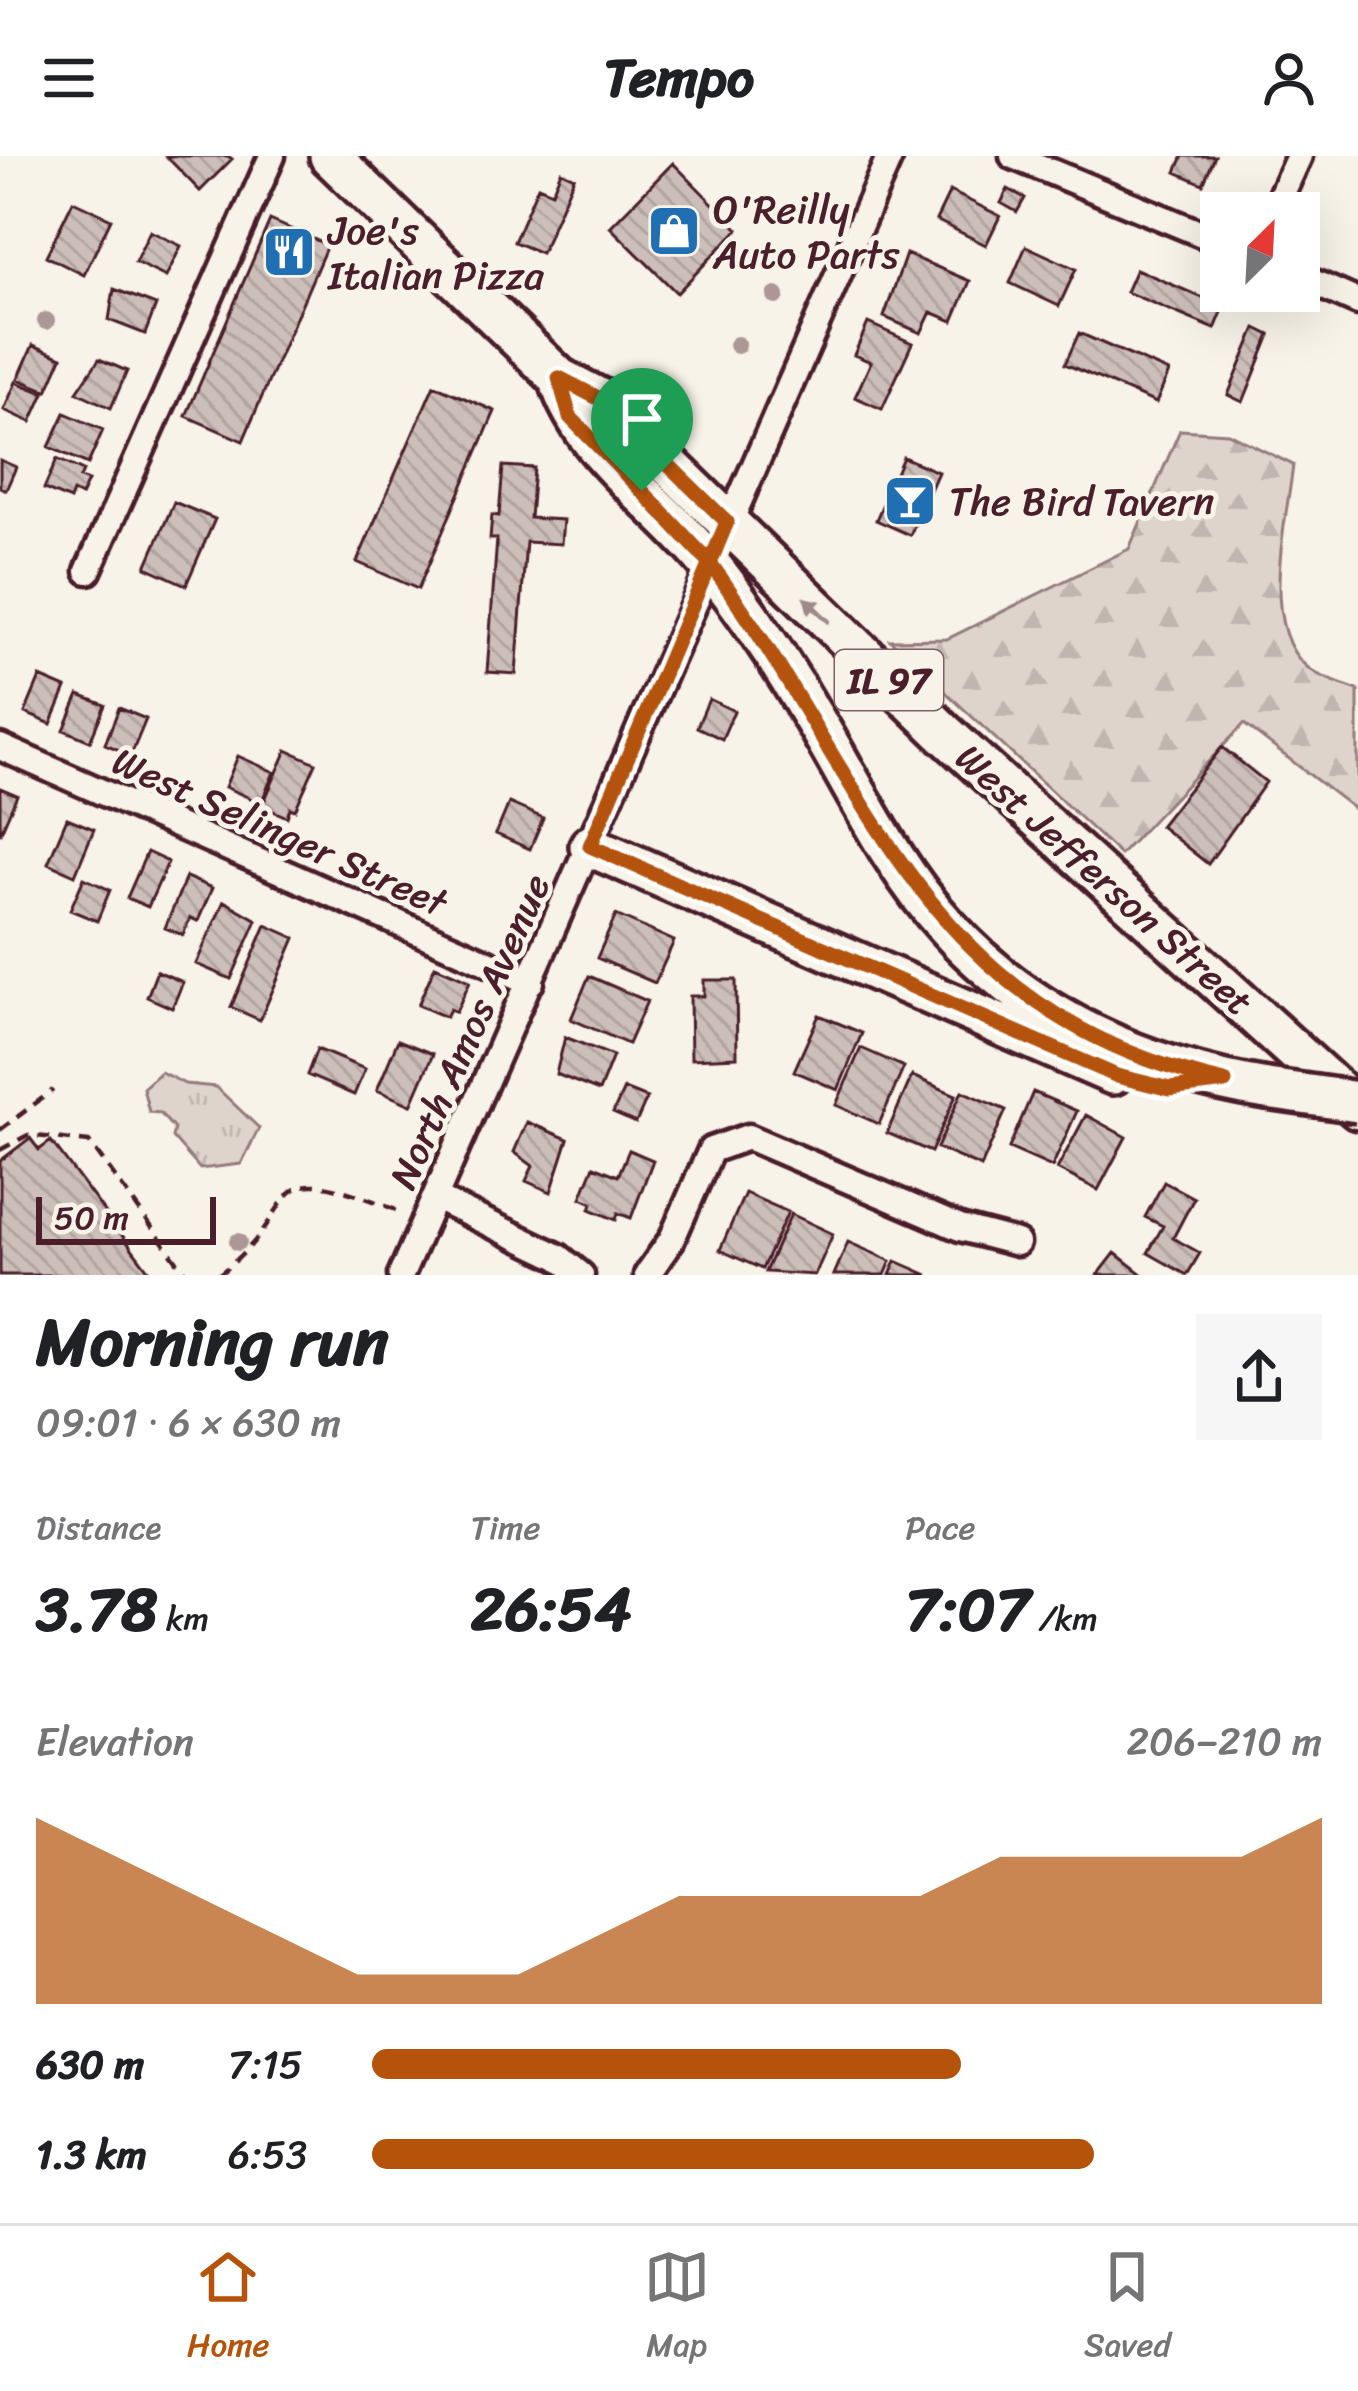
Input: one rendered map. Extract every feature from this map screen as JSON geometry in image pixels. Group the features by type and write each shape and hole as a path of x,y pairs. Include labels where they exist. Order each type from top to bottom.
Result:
{"main road":[{"name":"West Jefferson Street","path":"330,156 559,378 602,400 1006,792 1358,1106"},
{"name":"IL 97","path":"559,378 570,417 710,563 814,717 897,860 946,926 997,975 1051,1013 1173,1071 1358,1106"},
{"path":"590,846 1117,1076 1170,1089 1225,1082"}],"street":[{"path":"88,571 272,156"},
{"name":"North Amos Avenue","path":"401,1275 890,156"},
{"path":"1013,156 1200,233"},
{"path":"1283,192 1299,156"},
{"path":"1320,285 1358,302"},
{"name":"West Selinger Street","path":"0,747 531,982"},
{"path":"646,1275 673,1239 711,1150 747,1129 960,1228 1017,1243"},
{"path":"436,1198 540,1246 581,1275"}],"path":[{"path":"0,1130 52,1090"},
{"path":"0,1150 28,1135 89,1142 188,1275"},
{"path":"218,1275 250,1250 282,1198 304,1183 328,1183 396,1210"}],"green space":[{"path":"1180,430 1228,433 1293,465 1281,546 1280,606 1296,655 1319,675 1358,690 1358,812 1244,724 1120,855 890,640 947,639 1129,549"},
{"path":"161,1072 185,1084 216,1087 259,1128 241,1164 200,1169 172,1137 174,1129 160,1113 149,1112 143,1088"}],"building":[{"path":"166,156 228,156 232,159 200,191"},
{"path":"1183,156 1215,156 1203,184 1176,172"},
{"path":"673,163 738,229 677,293 610,227"},
{"path":"561,171 574,177 541,253 514,242 538,186 552,192"},
{"path":"1008,189 1025,198 1017,212 1001,203"},
{"path":"950,191 1000,216 986,245 936,220"},
{"path":"73,201 111,219 84,275 46,256"},
{"path":"270,220 327,245 243,441 186,416"},
{"path":"150,231 181,246 166,277 135,262"},
{"path":"1026,246 1076,269 1059,306 1010,283"},
{"path":"906,254 970,281 953,321 931,312 921,333 884,317"},
{"path":"1136,269 1200,297 1200,312 1222,312 1215,329 1126,292"},
{"path":"114,289 156,305 145,334 109,320"},
{"path":"868,323 912,343 882,409 855,397 871,362 854,355"},
{"path":"1256,328 1270,335 1243,402 1228,395"},
{"path":"1079,333 1169,372 1156,403 1065,364"},
{"path":"33,345 62,357 47,391 18,379"},
{"path":"99,359 127,371 111,408 77,392"},
{"path":"16,382 44,393 31,422 4,410"},
{"path":"434,385 495,411 418,589 357,562"},
{"path":"65,413 103,430 88,464 49,447"},
{"path":"903,457 938,472 910,535 876,520"},
{"path":"57,459 83,471 80,478 88,481 81,496 73,492 70,500 44,489"},
{"path":"0,460 16,467 6,490 0,487"},
{"path":"503,466 534,468 530,518 563,520 561,544 526,542 516,674 487,672 497,539 490,539 492,515 499,516"},
{"path":"174,502 215,519 186,585 146,567"},
{"path":"40,677 66,688 51,724 25,713"},
{"path":"79,695 105,705 90,741 64,730"},
{"path":"709,699 734,711 722,739 697,727"},
{"path":"119,708 146,719 131,755 105,744"},
{"path":"1222,747 1266,782 1208,864 1160,826"},
{"path":"287,750 316,763 295,810 290,808 287,817 262,806"},
{"path":"238,756 274,772 261,803 225,787"},
{"path":"0,788 17,795 0,834"},
{"path":"509,803 543,818 530,849 496,834"},
{"path":"67,818 94,829 75,875 48,863"},
{"path":"147,852 168,862 148,907 127,898"},
{"path":"186,877 212,888 198,921 190,918 183,935 165,928"},
{"path":"84,878 110,890 97,921 70,910"},
{"path":"224,901 257,920 231,979 196,964"},
{"path":"616,915 674,941 655,983 597,958"},
{"path":"266,925 295,938 260,1020 231,1007"},
{"path":"435,966 470,981 456,1012 450,1009 446,1017 418,1005"},
{"path":"157,971 183,982 172,1008 147,997"},
{"path":"589,976 647,1001 628,1044 571,1019"},
{"path":"704,980 736,980 737,1057 691,1059 690,996 704,996"},
{"path":"819,1015 862,1033 838,1090 794,1071"},
{"path":"565,1037 613,1056 599,1091 556,1074"},
{"path":"398,1040 433,1054 411,1105 377,1090"},
{"path":"861,1048 904,1067 879,1124 836,1105"},
{"path":"317,1049 365,1069 354,1095 307,1075"},
{"path":"912,1076 956,1095 931,1152 887,1133"},
{"path":"624,1089 647,1098 636,1123 613,1113"},
{"path":"962,1091 1006,1110 981,1167 937,1148"},
{"path":"1033,1092 1077,1111 1052,1167 1009,1148"},
{"path":"1086,1115 1126,1137 1098,1190 1057,1169"},
{"path":"527,1122 568,1139 551,1192 526,1181 533,1166 514,1152"},
{"path":"30,1138 39,1150 51,1141 152,1275 0,1275 0,1161"},
{"path":"629,1150 653,1160 631,1218 618,1213 616,1220 590,1209 592,1203 581,1198 594,1166 618,1176"},
{"path":"1164,1182 1194,1198 1173,1238 1200,1253 1187,1275 1148,1253 1163,1226 1145,1217"},
{"path":"745,1193 788,1212 762,1269 720,1250"},
{"path":"791,1214 833,1234 815,1275 765,1272"},
{"path":"848,1242 891,1261 885,1275 834,1275"},
{"path":"1115,1253 1143,1275 1098,1275"},
{"path":"896,1261 928,1275 890,1275"}],"place":[{"name":"O'Reilly Auto Parts","path":"674,231"},
{"name":"Joe's Italian Pizza","path":"289,252"},
{"name":"The Bird Tavern","path":"910,501"}],"route":[{"path":"642,491 570,417 559,378 602,400 727,522 710,563 814,717 897,860 946,926 997,975 1051,1013 1173,1071 1225,1082 1170,1089 1117,1076 927,989 590,846 710,563 642,491"}]}
